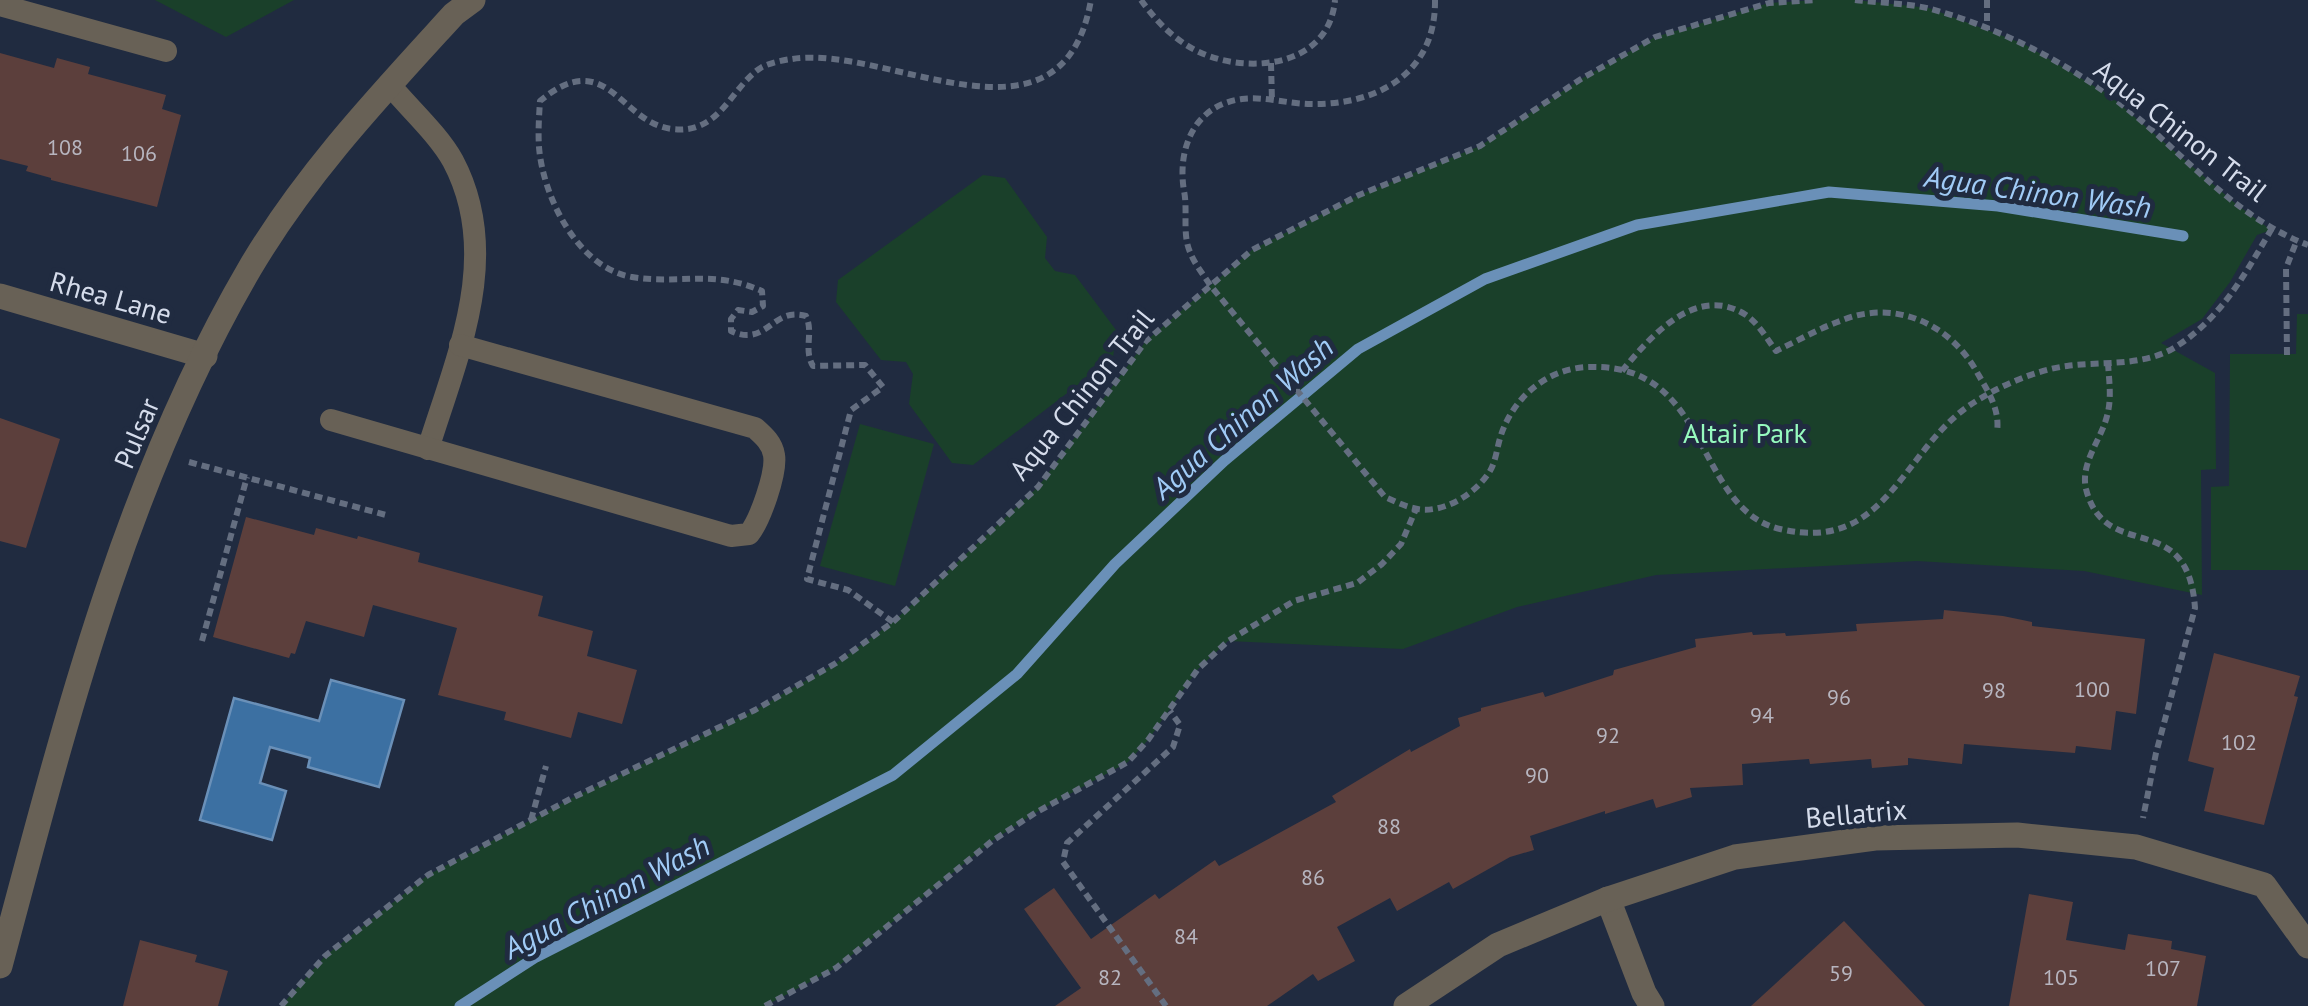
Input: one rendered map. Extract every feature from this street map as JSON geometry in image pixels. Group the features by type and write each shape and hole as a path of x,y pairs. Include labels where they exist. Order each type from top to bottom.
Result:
{"street":[{"name":"Pulsar","path":"0,966 90,642 130,520 205,356 250,267 340,138 454,14 473,0"},
{"name":"Rhea Lane","path":"0,296 205,356"},
{"name":"Bellatrix","path":"1406,1006 1498,945 1608,899 1734,858 1875,838 2017,835 2136,847 2264,885 2308,946"},
{"path":"1608,899 1652,1006"}],"lane":[{"path":"0,5 166,51"},
{"path":"389,84 453,160 474,221 476,265 472,307 428,448"},
{"path":"330,420 731,536 749,534 759,521 775,457 768,439 756,428 460,346"}],"path":[{"path":"893,622 848,590 807,579 851,410 883,387 865,365 813,366 807,354 811,327 806,316 785,315 760,334 744,337 731,331 731,319 738,310 752,312 764,306 762,291 746,284 696,276 630,277 602,266 559,213 546,182 539,149 540,101 555,88 574,82 596,83 614,90 649,122 670,129 689,129 730,105 762,67 817,56 964,86 1012,85 1039,79 1058,67 1076,46 1092,0"},
{"path":"1141,0 1154,20 1198,51 1228,62 1271,63 1306,52 1324,35 1334,14 1335,0"},
{"path":"1435,0 1435,20 1425,52 1408,75 1369,96 1314,104 1243,98 1220,106 1198,121 1185,144 1180,172 1186,196 1188,250 1210,285 1385,497 1416,510 1436,509 1476,489 1492,468 1502,432 1515,406 1539,382 1560,371 1586,366 1610,367 1653,383 1673,400 1712,458 1723,486 1758,519 1778,528 1803,532 1850,525 1870,516 1943,426 1972,404 2028,376 2064,366 2138,361 2173,349 2203,328 2230,298 2272,230"},
{"name":"Aqua Chinon Trail","path":"281,1006 324,956 428,875 755,710 836,663 893,622 1038,487 1146,341 1252,250 1358,195 1480,146 1581,79 1655,37 1769,3 1816,0"},
{"name":"Aqua Chinon Trail","path":"1855,0 1929,8 2024,44 2109,95 2272,230 2308,245"},
{"path":"1987,0 1988,30"},
{"path":"1271,63 1272,101"},
{"path":"2287,354 2286,268 2297,240"},
{"path":"1622,371 1654,333 1698,308 1731,309 1746,316 1776,352 1842,319 1895,313 1922,320 1959,344 1996,407 1997,432"},
{"path":"2108,363 2110,400 2106,422 2087,466 2085,484 2091,503 2122,534 2160,543 2174,552 2188,568 2194,608 2136,847"},
{"path":"159,454 386,515"},
{"path":"202,641 247,477"},
{"path":"765,1006 836,968 992,841 1128,762 1198,669 1228,641 1294,601 1357,583 1401,544 1416,510"},
{"path":"1166,1006 1063,862 1062,851 1173,747 1180,724 1170,711"},
{"path":"531,820 546,766"}],"green space":[{"path":"155,0 294,0 226,37"},
{"name":"Altair Park","path":"1816,0 1929,8 2024,44 2109,95 2271,230 2257,235 2230,282 2202,319 2161,343 2215,373 2216,469 2201,470 2202,595 2084,571 1917,561 1656,575 1517,607 1403,649 1228,641 1198,669 1128,762 992,841 836,968 765,1006 281,1006 325,956 428,875 572,798 755,710 836,663 893,622 1038,487 1146,341 1252,250 1359,195 1480,146 1581,79 1655,37 1769,3"},
{"path":"983,175 1005,178 1047,237 1045,258 1055,271 1075,275 1116,330 1113,358 973,465 952,463 909,404 913,374 906,362 881,360 836,302 838,280"},
{"path":"2297,314 2308,314 2308,570 2211,570 2211,487 2229,486 2230,354 2296,354"},
{"path":"860,424 934,444 895,586 820,566"}],"water":[{"path":"331,680 404,700 379,787 308,767 310,758 270,747 260,783 286,791 272,840 200,820 234,698 319,721"}],"building":[{"path":"0,53 54,68 57,58 90,67 88,74 166,95 162,109 181,115 157,207 51,180 26,171 28,166 0,159"},
{"path":"0,418 60,439 26,548 0,541"},
{"path":"246,517 314,535 316,528 357,539 358,536 420,553 418,562 543,596 538,616 593,631 587,656 637,670 622,724 578,712 571,738 504,720 506,712 438,695 457,628 373,605 364,637 306,621 295,654 291,653 289,658 213,637"},
{"path":"1944,610 2003,616 2032,622 2032,626 2145,639 2136,714 2116,711 2111,750 2076,746 2075,753 1964,744 1962,764 1908,758 1908,765 1872,768 1871,759 1742,764 1743,785 1690,788 1692,797 1656,808 1653,799 1605,811 1530,836 1534,850 1510,857 1453,889 1449,882 1397,911 1390,898 1337,927 1355,961 1318,981 1313,974 1267,1006 1055,1006 1081,988 1024,909 1054,888 1091,939 1155,894 1159,899 1215,860 1219,866 1336,802 1332,796 1410,749 1411,752 1460,726 1458,718 1481,708 1543,692 1545,697 1613,675 1614,670 1696,647 1695,639 1752,632 1786,636 1857,631 1856,624 1943,619"},
{"path":"2214,653 2300,676 2264,825 2204,811 2214,768 2188,761"},
{"path":"2029,894 2073,902 2066,940 2125,950 2128,934 2172,941 2171,949 2206,956 2197,1006 2009,1006"},
{"path":"1844,921 1925,1006 1751,1006"},
{"path":"140,940 197,955 195,962 228,971 218,1006 123,1006"}],"waterway":[{"name":"Agua Chinon Wash","path":"460,1006 536,957 893,775 1017,674 1115,564 1224,461 1358,349 1485,279 1637,225 1829,192 1998,206 2183,236"}]}
